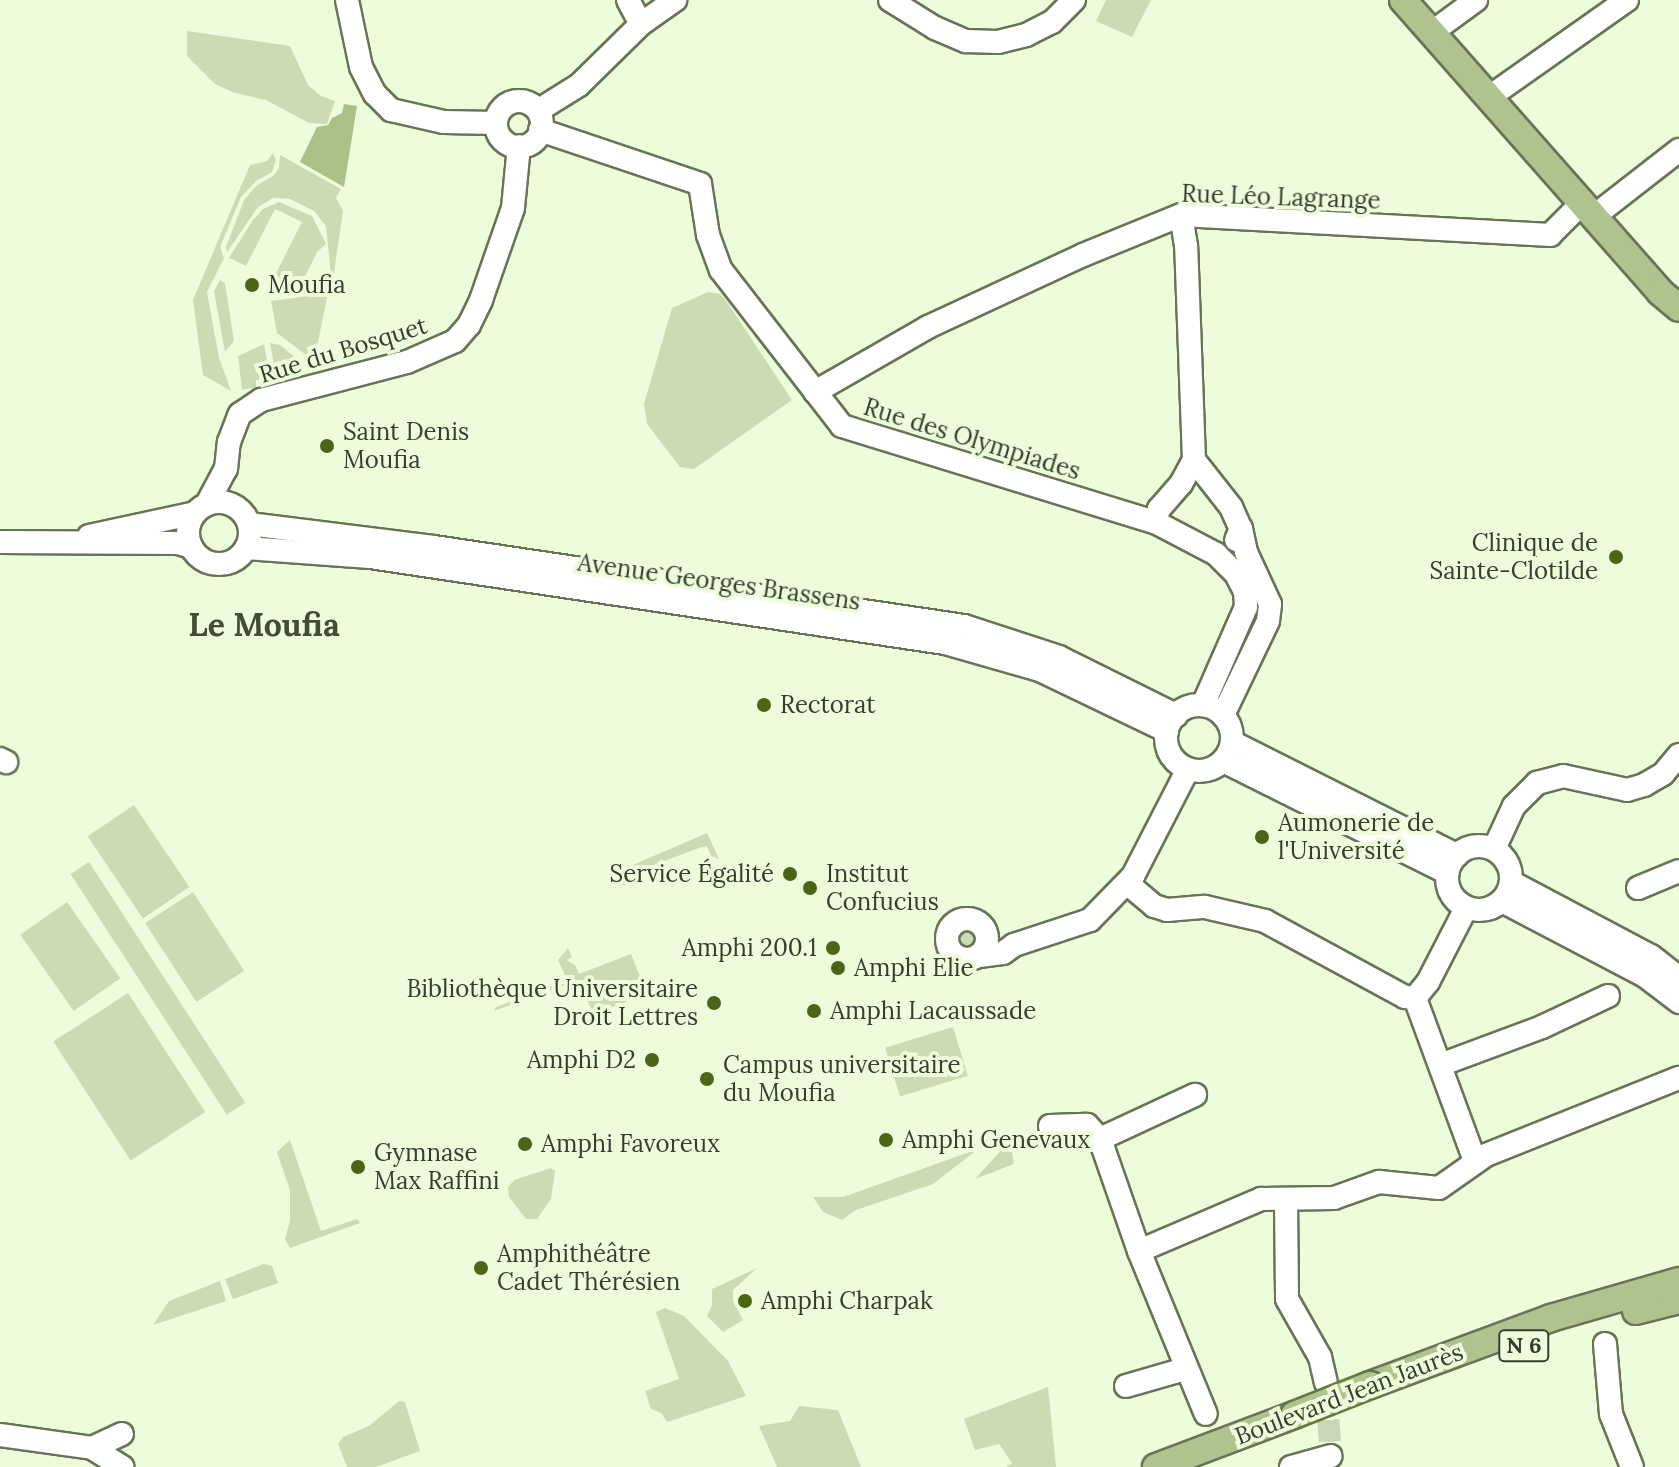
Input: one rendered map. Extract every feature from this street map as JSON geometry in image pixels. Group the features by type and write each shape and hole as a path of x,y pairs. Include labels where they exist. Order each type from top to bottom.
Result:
{"main road":[{"path":"1403,0 1660,292 1679,308"},
{"name":"Boulevard Jean Jaurès","path":"1156,1467 1297,1422 1551,1318 1679,1281"},
{"name":"Boulevard Jean Jaurès","path":"1371,1394 1564,1331 1679,1300"},
{"name":"Boulevard Jean Jaurès","path":"1204,1467 1297,1422"}],"street":[{"path":"347,0 361,67 375,94 391,110 444,122 495,123"},
{"path":"628,0 641,24"},
{"path":"540,120 529,104 514,102 501,110 495,123 500,137 511,146 536,140 540,120 641,24 675,0"},
{"path":"890,0 935,28 966,41 998,42 1026,35 1052,22 1074,0"},
{"path":"1431,33 1476,0"},
{"path":"1488,98 1627,0"},
{"name":"Rue des Olympiades","path":"540,120 700,184 708,235 721,270 842,426 1155,522 1216,554"},
{"name":"Rue du Bosquet","path":"201,508 226,469 229,442 240,414 261,400 407,362 455,341 469,325 481,300 513,208 519,146"},
{"name":"Rue Léo Lagrange","path":"815,392 928,327 1083,255 1181,215 1550,235 1679,150"},
{"path":"1155,522 1159,509 1181,484 1194,460 1186,246 1181,215"},
{"path":"1194,460 1231,507 1241,529 1246,552 1270,604 1268,621 1223,715"},
{"path":"201,508 189,525 187,538 191,547 207,562 232,562 246,548 251,536 226,469"},
{"path":"1181,484 1215,488"},
{"path":"64,542 224,502 244,517"},
{"name":"Avenue Georges Brassens","path":"244,517 964,626 1059,657 1155,704 1172,723"},
{"path":"1203,705 1246,607 1245,592 1236,574 1216,554 1237,540 1241,529"},
{"path":"0,542 178,543 191,547"},
{"name":"Avenue Georges Brassens","path":"246,548 370,557 945,643 1040,670 1172,723"},
{"path":"1203,705 1223,715 1229,723 1228,751 1207,770 1188,769 1169,750 1172,723 1184,709 1203,705"},
{"path":"1228,751 1452,864"},
{"path":"1494,849 1514,806 1537,783 1563,776 1627,790 1663,774 1679,755"},
{"path":"983,949 1003,953 1014,945 1090,920 1128,884 1188,769"},
{"path":"1475,847 1494,849 1508,863 1507,892 1485,910 1466,908 1451,894 1452,864 1475,847"},
{"path":"1638,888 1679,871"},
{"path":"1128,884 1154,906 1167,910 1205,907 1265,921 1405,997 1415,998"},
{"path":"1507,892 1585,920 1651,956 1679,978"},
{"path":"1507,892 1645,976 1679,1002"},
{"path":"1415,998 1428,982 1466,908"},
{"path":"1440,1065 1542,1027 1608,996"},
{"path":"1415,998 1475,1161"},
{"path":"1139,1251 1261,1199 1334,1198 1379,1182 1439,1188 1475,1161 1679,1078"},
{"path":"1100,1139 1195,1095"},
{"path":"1050,1126 1087,1125 1100,1139 1139,1251 1206,1414"},
{"path":"1286,1200 1287,1299 1320,1357 1326,1382"},
{"path":"1605,1344 1611,1414 1632,1467"},
{"path":"1126,1386 1185,1369"},
{"path":"92,1448 122,1434"},
{"path":"0,1435 92,1448 123,1467"},
{"path":"1291,1467 1332,1455"}],"green space":[{"path":"1106,0 1151,0 1132,37 1096,21"},
{"path":"187,31 290,46 308,85 321,96 335,101 327,124 309,123 266,100 232,92 215,84 187,56"},
{"path":"344,104 357,106 344,187 300,162 317,127 328,125 332,118 342,113"},
{"path":"273,153 276,160 272,172 256,181 241,197 220,247 224,258 207,292 219,358 231,391 203,375 193,300 250,165 267,161"},
{"path":"280,155 341,189 336,198 343,211 332,286 326,226 314,211 290,199 273,198 258,207 227,252 226,247 244,200 256,186 274,175 279,168"},
{"path":"279,202 312,216 326,244 317,252 300,287 277,290 280,283 273,279 302,222 275,209 246,266 229,258 253,220 263,209"},
{"path":"220,280 225,283 234,341 225,352 214,291"},
{"path":"708,292 720,294 725,299 792,400 694,469 680,467 647,424 644,404 672,308"},
{"path":"324,294 327,298 314,361 277,333 271,301"},
{"path":"270,343 280,345 306,366 301,377 277,382"},
{"path":"264,344 270,377 256,380 256,387 242,390 238,356"},
{"path":"134,805 189,887 143,918 88,836"},
{"path":"707,833 719,859 711,856 707,846 624,876 626,886 612,881 612,874"},
{"path":"89,862 245,1103 227,1115 71,874"},
{"path":"193,892 244,971 196,1002 145,923"},
{"path":"67,902 120,978 74,1011 20,935"},
{"path":"967,924 977,928 981,938 977,948 967,952 957,948 953,938 957,928"},
{"path":"568,948 572,957 567,960 575,965 579,974 631,954 647,994 594,1014 581,989 569,984 494,1011 496,1007 567,980 558,960"},
{"path":"128,993 205,1112 131,1161 53,1041"},
{"path":"953,1027 968,1076 900,1097 885,1048"},
{"path":"1009,1135 1014,1164 975,1179 1005,1146"},
{"path":"290,1140 321,1231 357,1219 360,1223 290,1248 285,1239 290,1221 290,1190 277,1152"},
{"path":"978,1149 933,1184 856,1210 842,1220 823,1212 813,1197 843,1197"},
{"path":"551,1168 555,1171 551,1199 537,1219 526,1219 509,1197 508,1187 514,1180"},
{"path":"264,1264 272,1266 278,1283 233,1299 225,1279"},
{"path":"757,1268 733,1290 733,1301 743,1320 723,1332 707,1316 712,1305 712,1289"},
{"path":"220,1281 226,1301 153,1325 169,1301"},
{"path":"665,1308 684,1316 728,1361 746,1396 667,1422 661,1413 651,1409 645,1391 679,1379 656,1312"},
{"path":"1048,1387 1056,1467 1006,1467 1012,1463 999,1444 975,1450 964,1419"},
{"path":"399,1401 405,1402 420,1451 376,1467 347,1467 338,1444 343,1437 369,1426"},
{"path":"799,1406 838,1410 861,1467 777,1467 759,1426 790,1421"}],"tunnel":[{"path":"1326,1387 1330,1442"}],"place":[{"name":"Moufia","path":"252,285"},
{"name":"Saint Denis Moufia","path":"327,446"},
{"name":"Clinique de Sainte-Clotilde","path":"1616,557"},
{"name":"Rectorat","path":"764,705"},
{"name":"Aumonerie de l'Université","path":"1262,837"},
{"name":"Service Égalité","path":"790,874"},
{"name":"Institut Confucius","path":"810,888"},
{"name":"Amphi 200.1","path":"833,948"},
{"name":"Amphi Elie","path":"838,968"},
{"name":"Bibliothèque Universitaire Droit Lettres","path":"714,1003"},
{"name":"Amphi Lacaussade","path":"814,1011"},
{"name":"Amphi D2","path":"652,1060"},
{"name":"Campus universitaire du Moufia","path":"707,1079"},
{"name":"Amphi Genevaux","path":"886,1140"},
{"name":"Amphi Favoreux","path":"525,1144"},
{"name":"Gymnase Max Raffini","path":"358,1167"},
{"name":"Amphithéâtre Cadet Thérésien","path":"481,1268"},
{"name":"Amphi Charpak","path":"745,1301"}],"district":[{"name":"Le Moufia","path":"264,625"}]}
